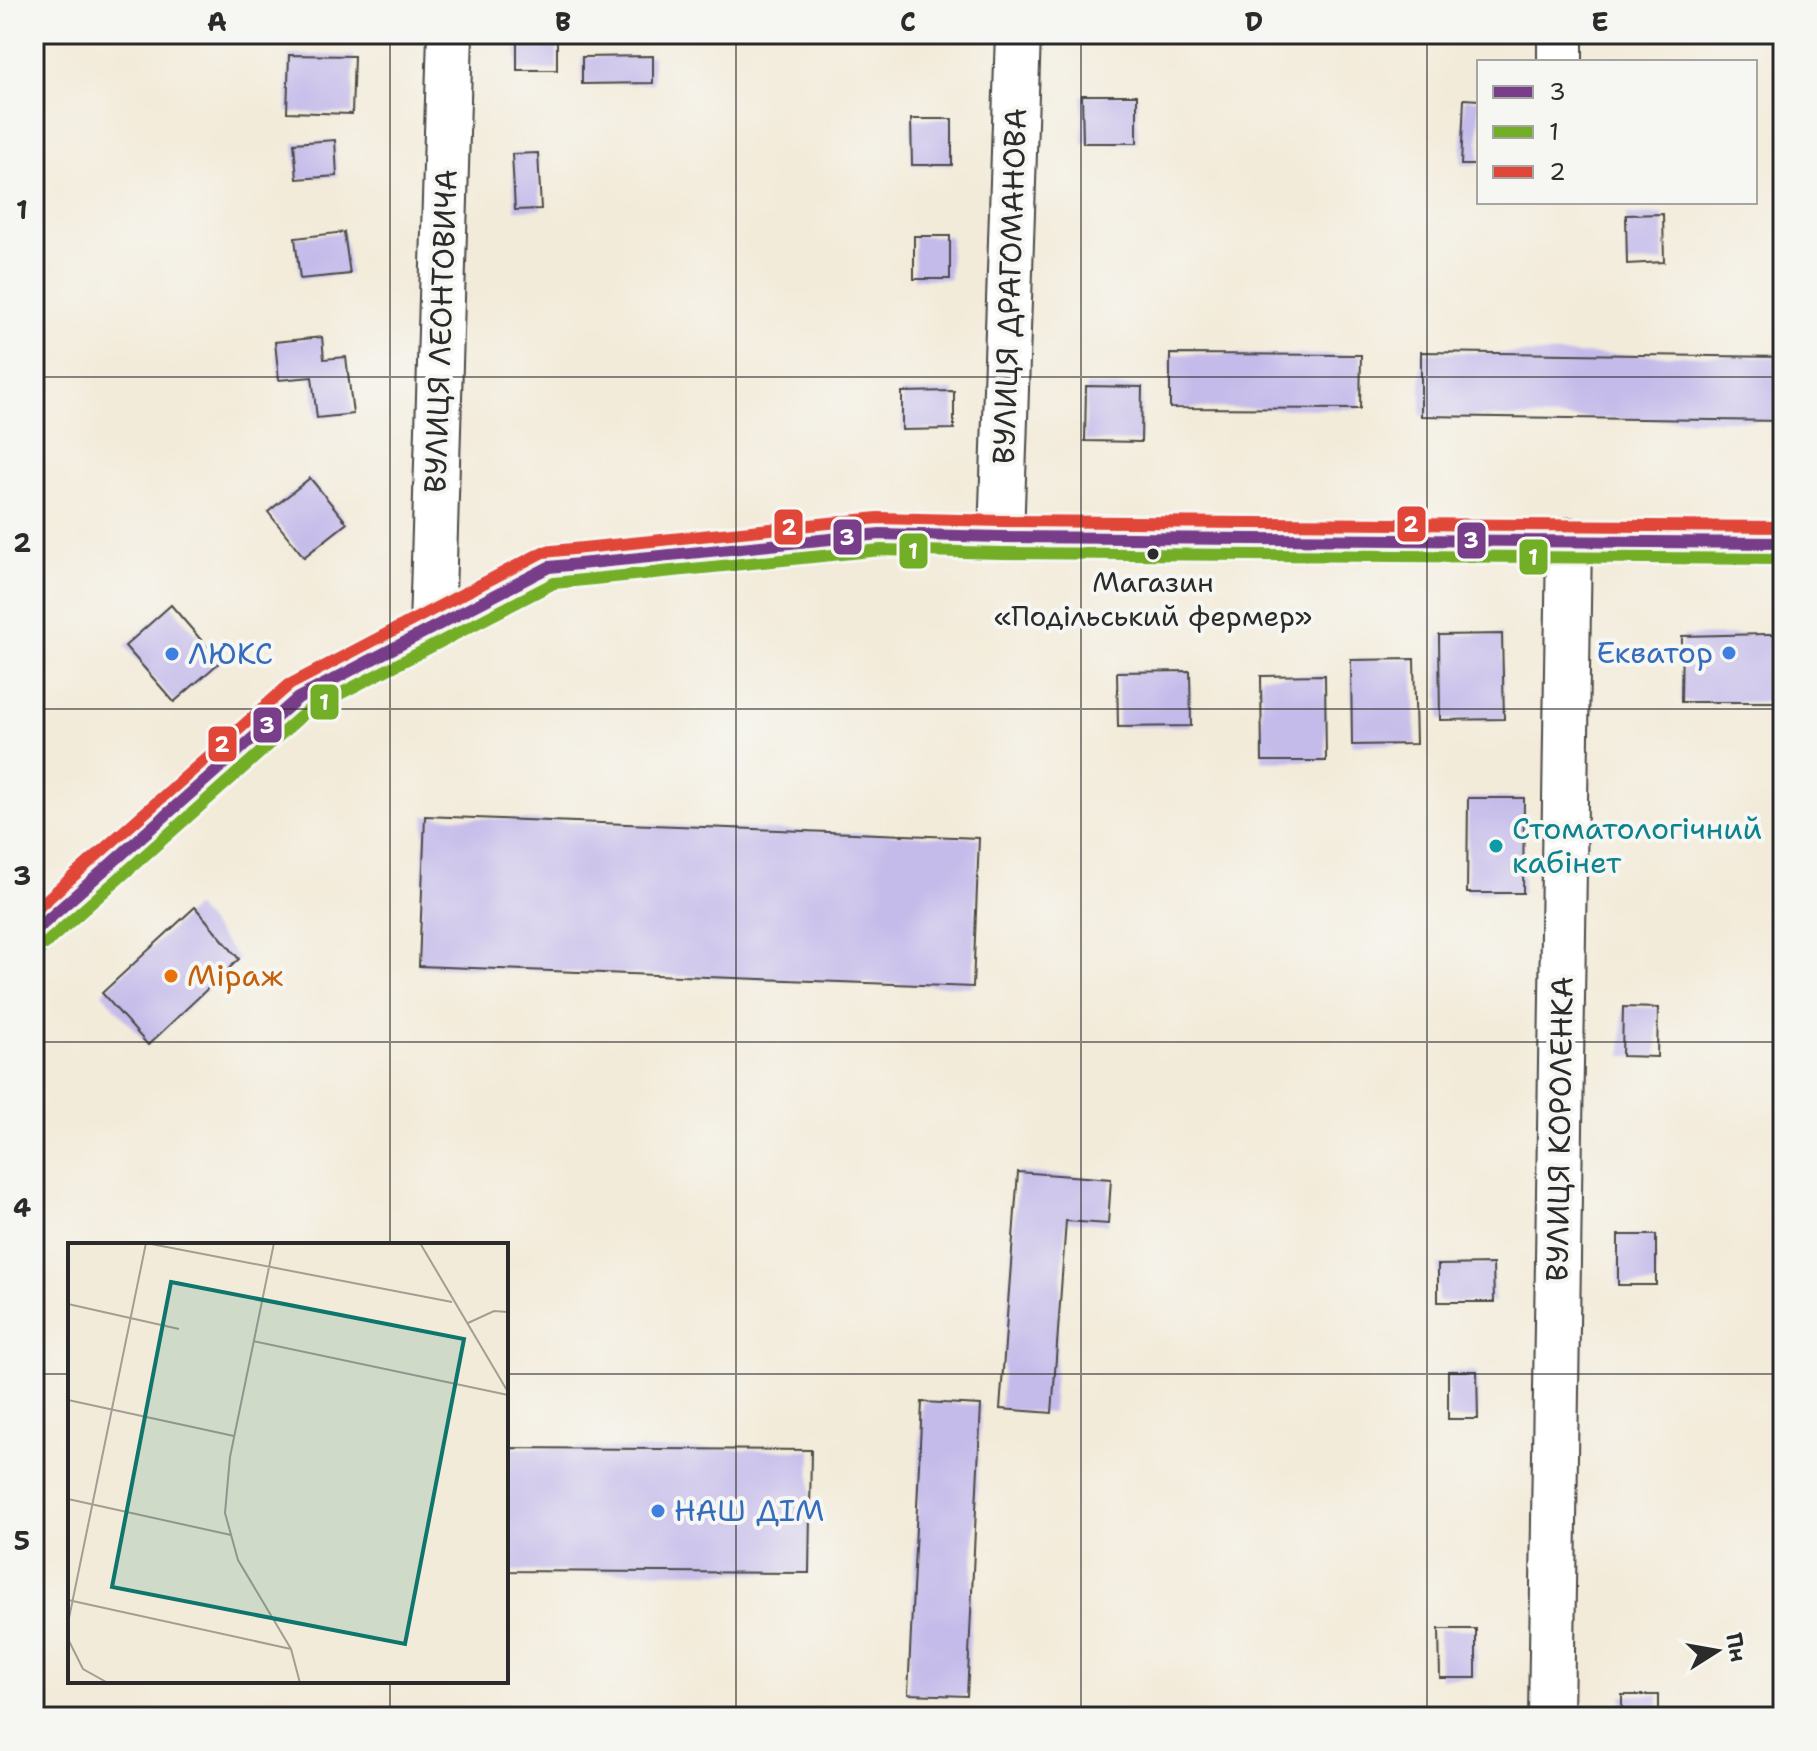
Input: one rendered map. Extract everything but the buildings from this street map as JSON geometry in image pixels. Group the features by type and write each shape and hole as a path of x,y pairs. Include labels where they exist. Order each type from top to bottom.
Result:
{"main road":[{"path":"34,932 298,698 549,567 880,534 1783,543"}],"street":[{"name":"ВУЛИЦЯ ЛЕОНТОВИЧА","path":"432,628 450,34"},
{"name":"ВУЛИЦЯ ДРАГОМАНОВА","path":"1001,537 1018,34"},
{"path":"1560,34 1560,60"},
{"name":"ВУЛИЦЯ КОРОЛЕНКА","path":"1551,1717 1569,540"}],"transit line":[{"name":"2","path":"34,911 289,685 543,552 878,518 1783,527"},
{"name":"3","path":"34,932 298,698 549,567 880,534 1783,543"},
{"name":"1","path":"45,944 307,711 554,583 881,550 1783,559"}],"place":[{"name":"Магазин «Подільський фермер»","path":"1153,554"},
{"name":"Екватор","path":"1729,653"},
{"name":"ЛЮКС","path":"172,654"},
{"name":"Стоматологічний кабінет","path":"1496,846"},
{"name":"Міраж","path":"171,976"},
{"name":"НАШ ДІМ","path":"658,1511"}]}
